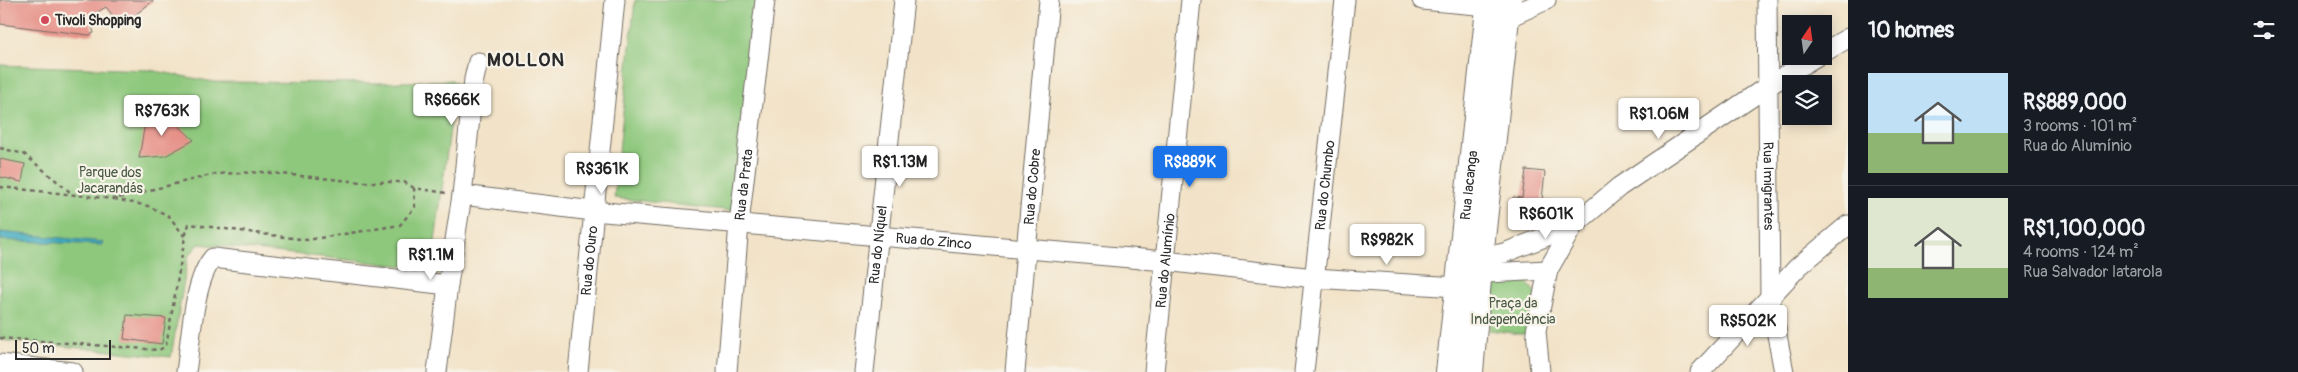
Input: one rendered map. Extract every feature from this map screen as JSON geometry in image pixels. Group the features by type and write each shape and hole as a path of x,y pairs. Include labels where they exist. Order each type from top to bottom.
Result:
{"main road":[{"name":"Rua Iacanga","path":"1448,372 1467,271 1493,45 1500,7"},
{"name":"Rua Iacanga","path":"1467,271 1477,299 1471,372"}],"street":[{"name":"Rua do Ouro","path":"578,372 615,0"},
{"name":"Rua da Prata","path":"727,372 739,224 765,0"},
{"name":"Rua do Níquel","path":"864,372 904,0"},
{"name":"Rua do Cobre","path":"1015,372 1049,0"},
{"name":"Rua do Alumínio","path":"1154,372 1191,0"},
{"name":"Rua do Chumbo","path":"1304,372 1346,0"},
{"path":"1422,0 1500,7 1546,0"},
{"name":"Rua Imigrantes","path":"1767,0 1770,298 1784,372"},
{"path":"1832,47 1848,38"},
{"path":"438,372 448,285 462,195 474,79 478,62"},
{"path":"1467,271 1504,253 1573,226 1619,188 1768,86 1802,65"},
{"name":"Rua do Zinco","path":"462,195 593,211 1165,261 1314,278 1467,271"},
{"path":"1700,372 1798,267 1848,225"},
{"path":"1540,372 1536,331 1548,270 1573,226"},
{"path":"186,372 199,286 206,266 213,258 448,285"},
{"path":"1467,271 1548,270"},
{"path":"0,364 67,372"}],"path":[{"path":"0,148 24,154 72,193"},
{"path":"114,199 216,174 261,172 361,182 404,182 414,188 462,195"},
{"path":"0,186 72,193 148,206 169,216 184,237"}],"green space":[{"path":"635,0 757,0 735,211 614,198"},
{"name":"Parque dos Jacarandás","path":"0,65 150,70 214,82 378,83 452,80 453,83 456,83 455,113 452,114 433,257 424,268 199,244 188,257 171,357 0,340"},
{"name":"Praça da Independência","path":"1518,273 1536,293 1530,335 1489,330 1495,285"}],"water":[{"path":"0,232 103,242 102,245 0,240"}],"building":[{"name":"Tivoli Shopping","path":"0,0 154,0 121,26 106,7 89,17 94,33 89,35 0,24"},
{"path":"165,113 194,140 165,156 139,158 146,117"},
{"path":"0,159 25,164 22,182 0,177"},
{"path":"1526,170 1545,172 1542,200 1552,201 1550,217 1546,220 1511,216 1513,197 1522,198"},
{"path":"127,315 166,318 162,344 124,339"}],"place":[{"name":"Tivoli Shopping","path":"45,20"}],"district":[{"name":"MOLLON","path":"526,59"}]}
